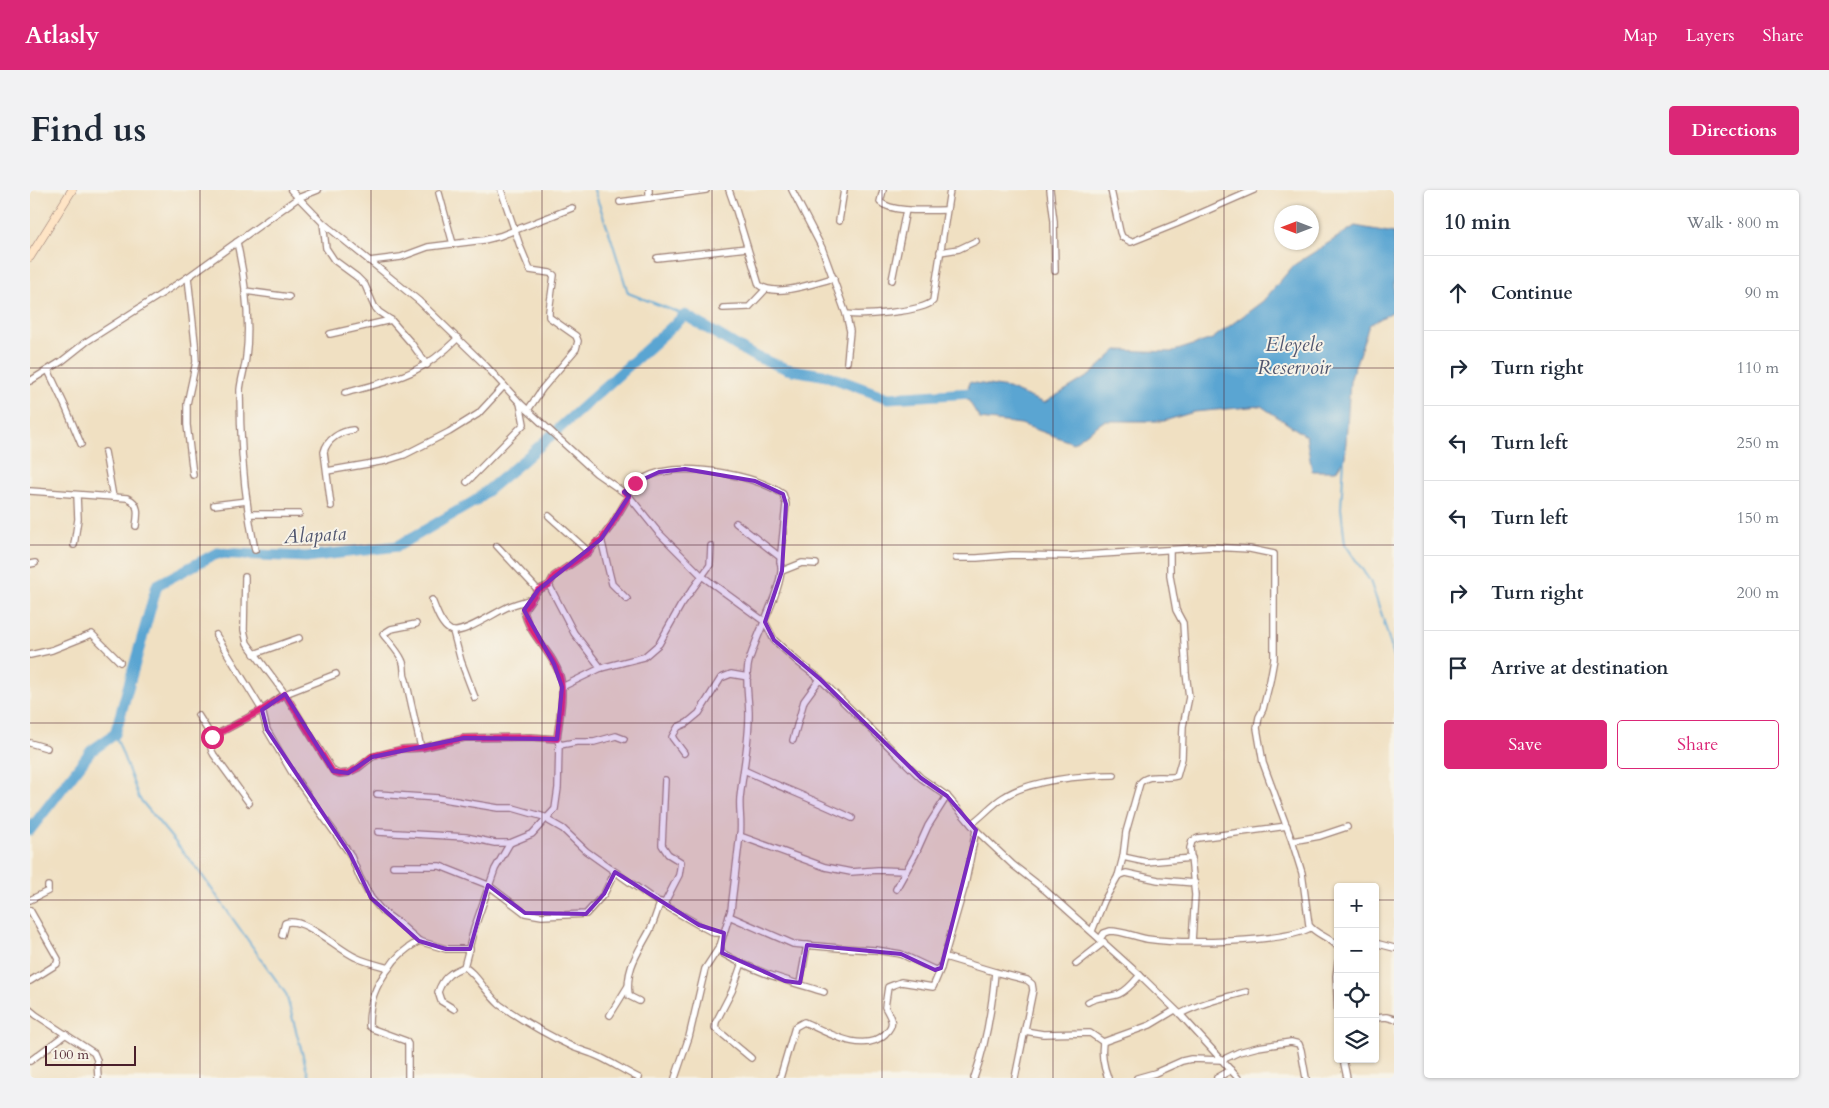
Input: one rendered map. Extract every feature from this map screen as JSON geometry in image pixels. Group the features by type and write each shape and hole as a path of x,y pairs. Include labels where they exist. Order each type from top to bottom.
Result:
{"main road":[{"path":"30,257 72,190"}],"street":[{"path":"292,190 323,223 349,242 369,261 406,288 458,338 520,403 596,473 629,496"},
{"path":"30,381 102,332 188,278 298,198 318,190"},
{"path":"501,190 530,270 550,273 554,276 549,317 576,336 578,341 576,349 542,388 528,410"},
{"path":"649,190 649,198"},
{"path":"620,202 706,190"},
{"path":"729,190 759,285 765,290 784,290 834,278"},
{"path":"792,190 822,248 846,314 850,331 847,362"},
{"path":"839,221 844,190"},
{"path":"883,190 880,200 882,204 906,210 946,210"},
{"path":"846,314 872,315 917,308 930,304 934,294 950,190"},
{"path":"1050,190 1054,220 1055,272"},
{"path":"1111,190 1120,232 1122,237 1131,242 1254,190"},
{"path":"439,193 453,244"},
{"path":"369,261 401,257 428,247 484,240 515,231 572,208"},
{"path":"892,280 906,210"},
{"path":"323,223 326,248 334,260 361,281 374,306 391,320 427,365"},
{"path":"940,252 959,249 976,241"},
{"path":"237,242 244,273 245,291 246,356 240,388 241,454 246,501 255,550"},
{"path":"657,258 747,248"},
{"path":"188,278 193,309 196,352 196,362 187,404 187,425 193,475"},
{"path":"723,308 749,307 765,290"},
{"path":"245,291 289,297"},
{"path":"330,334 391,320"},
{"path":"345,393 403,377 427,365 442,354 458,338"},
{"path":"48,370 82,444"},
{"path":"327,472 385,462 404,454 449,432 478,414 504,386"},
{"path":"467,482 524,424 520,403"},
{"path":"331,506 324,452 326,446 340,434 353,430"},
{"path":"105,452 113,497"},
{"path":"905,871 851,872 814,864 740,836 740,799 749,715 747,666 765,622 782,571 780,557 785,499 783,494 755,481 729,474 685,469 659,472 645,477 624,492 658,532 702,576 765,622 774,640 820,679 921,778 947,796 970,824 1014,865 1092,931 1140,975 1178,1012 1238,1078"},
{"path":"30,491 127,498 134,501 139,513 136,526"},
{"path":"74,546 78,519 78,495"},
{"path":"378,832 466,837 495,843 510,843 532,834 555,809 562,687 560,676 525,615 524,610 538,590 549,585 554,576 589,552 596,542 601,540 629,496"},
{"path":"214,505 246,501"},
{"path":"249,514 299,514"},
{"path":"548,516 589,552"},
{"path":"736,523 780,557"},
{"path":"601,540 612,584 627,599"},
{"path":"497,546 538,590"},
{"path":"562,687 601,668 644,656 659,644 681,605 710,565 711,546"},
{"path":"956,558 1070,556 1212,548 1250,549 1274,554 1274,659 1263,709 1258,717 1257,728 1263,763 1292,841 1304,884 1310,928"},
{"path":"1092,931 1104,901 1118,876 1123,857 1126,832 1140,783 1144,778 1153,776 1170,778 1177,776 1182,758 1183,726 1189,697 1183,623 1176,610 1171,585 1170,551"},
{"path":"782,571 802,563 816,564"},
{"path":"245,577 244,630 247,643 285,694 333,772 339,774 348,773 358,768 372,756 402,749 421,748 464,738 530,737 558,741 560,745 576,742 594,742 616,736 624,739"},
{"path":"549,585 574,634 601,668"},
{"path":"453,631 468,627 508,606 533,599"},
{"path":"432,600 445,625 453,631 458,653 475,698"},
{"path":"416,624 391,629 383,634 402,660 404,666 403,674 421,748"},
{"path":"30,655 52,650 92,634 120,662"},
{"path":"216,636 262,710 267,730 294,776 350,854 360,878 382,911 402,925 419,941 446,949 470,949"},
{"path":"254,654 298,638"},
{"path":"212,737 262,710 285,694 336,674"},
{"path":"684,753 672,737 678,727 687,723 699,713 721,678 731,674 748,677"},
{"path":"793,740 804,701 820,679"},
{"path":"198,715 212,737 210,750 248,803"},
{"path":"30,743 47,748"},
{"path":"744,770 813,799 852,818"},
{"path":"970,824 981,817 1003,797 1015,790 1049,782 1094,775 1114,776"},
{"path":"639,1001 630,996 627,980 641,944 650,932 662,903 679,875 680,862 668,854 662,845 665,780"},
{"path":"377,794 438,798 498,808 513,808 548,818 549,821 563,829 586,851 662,903 699,925 714,932 724,932"},
{"path":"896,889 915,855 928,826 947,796"},
{"path":"675,1078 689,1037 705,970 720,946 729,916 734,891 741,824"},
{"path":"1192,941 1194,883 1190,844 1194,839 1286,826"},
{"path":"1292,841 1320,836 1347,828"},
{"path":"780,1078 795,1027 804,1022 841,1038 865,1044 879,1040 891,1026 892,1017 885,1007 888,987 901,982 933,987 945,957 965,885 976,830"},
{"path":"454,1009 441,1001 438,992 440,984 450,972 464,966 488,885 494,869 510,843"},
{"path":"1123,857 1146,862 1192,858"},
{"path":"393,866 440,866 488,885 525,913 542,916 586,914 604,894 616,872"},
{"path":"1118,876 1126,873 1158,880 1194,883"},
{"path":"30,900 48,891 48,886"},
{"path":"30,910 58,959 57,964 30,981"},
{"path":"729,916 793,944 893,952 935,970 941,968"},
{"path":"282,935 285,923 294,922 320,935 355,958 389,968"},
{"path":"1076,964 1102,940 1104,933 1110,931 1147,939 1192,941 1240,940 1294,934 1310,928"},
{"path":"1310,928 1334,942"},
{"path":"408,1078 408,1044 406,1041 373,1030 369,1026 372,1000 377,983 392,963 405,950 419,941"},
{"path":"800,984 807,944"},
{"path":"1379,944 1394,948"},
{"path":"720,946 722,953 742,963 785,981 824,992"},
{"path":"945,957 1028,980 1032,984 1033,990 1016,1078"},
{"path":"742,963 732,991 715,1026 717,1030 751,1058"},
{"path":"464,966 469,968 498,1004 573,1047 607,1060 623,1071 639,1078"},
{"path":"974,1078 982,1054 991,1012 995,972"},
{"path":"1088,1002 1124,991 1140,975"},
{"path":"610,1015 628,986"},
{"path":"1103,1042 1178,1012 1246,992"},
{"path":"30,1010 94,1053 97,1060 98,1078"},
{"path":"1379,1018 1394,1019"},
{"path":"1025,1031 1042,1034 1090,1033 1103,1042"},
{"path":"30,1061 66,1034"},
{"path":"1103,1042 1103,1065 1108,1078"},
{"path":"1137,1078 1191,1060 1222,1060 1239,1052 1258,1047 1296,1043 1301,1050 1306,1078"},
{"path":"1344,1063 1347,1078"},
{"path":"1217,1078 1231,1070"}],"highlighted area":[{"path":"685,469 755,481 783,494 786,504 782,571 765,622 774,640 820,679 921,778 947,796 976,830 941,968 935,970 901,954 807,945 800,983 785,981 722,953 724,933 699,925 615,872 604,894 586,914 525,913 488,885 470,949 446,949 419,941 371,898 350,854 267,730 262,710 285,694 333,771 348,773 372,757 464,738 557,739 562,687 554,664 524,610 538,590 601,539 629,496 624,492 635,483 659,472"}],"water":[{"name":"Eleyele Reservoir","path":"1355,226 1394,233 1394,311 1369,325 1350,381 1345,457 1336,471 1312,471 1306,436 1261,406 1194,412 1164,421 1104,421 1073,443 1021,424 980,419 967,398 969,382 1008,388 1044,403 1090,375 1117,350 1171,352 1212,339 1263,301 1294,265"}],"waterway":[{"path":"594,190 628,293 685,315"},
{"name":"Alapata","path":"30,830 91,751 115,734 157,585 217,553 306,557 398,546 475,501 524,460 685,315 752,355 787,369 828,376 888,398 972,393 982,396"},
{"path":"1344,459 1341,508 1345,544 1370,581 1394,657"},
{"path":"115,734 139,798 199,871 286,994 309,1078"}],"route":[{"path":"212,737 262,710 285,694 333,772 339,774 348,773 358,768 372,756 402,749 421,748 464,738 530,737 557,739 562,687 560,676 530,626 524,610 538,590 549,585 554,576 589,552 596,542 601,540 629,496 624,492 635,483"}]}
